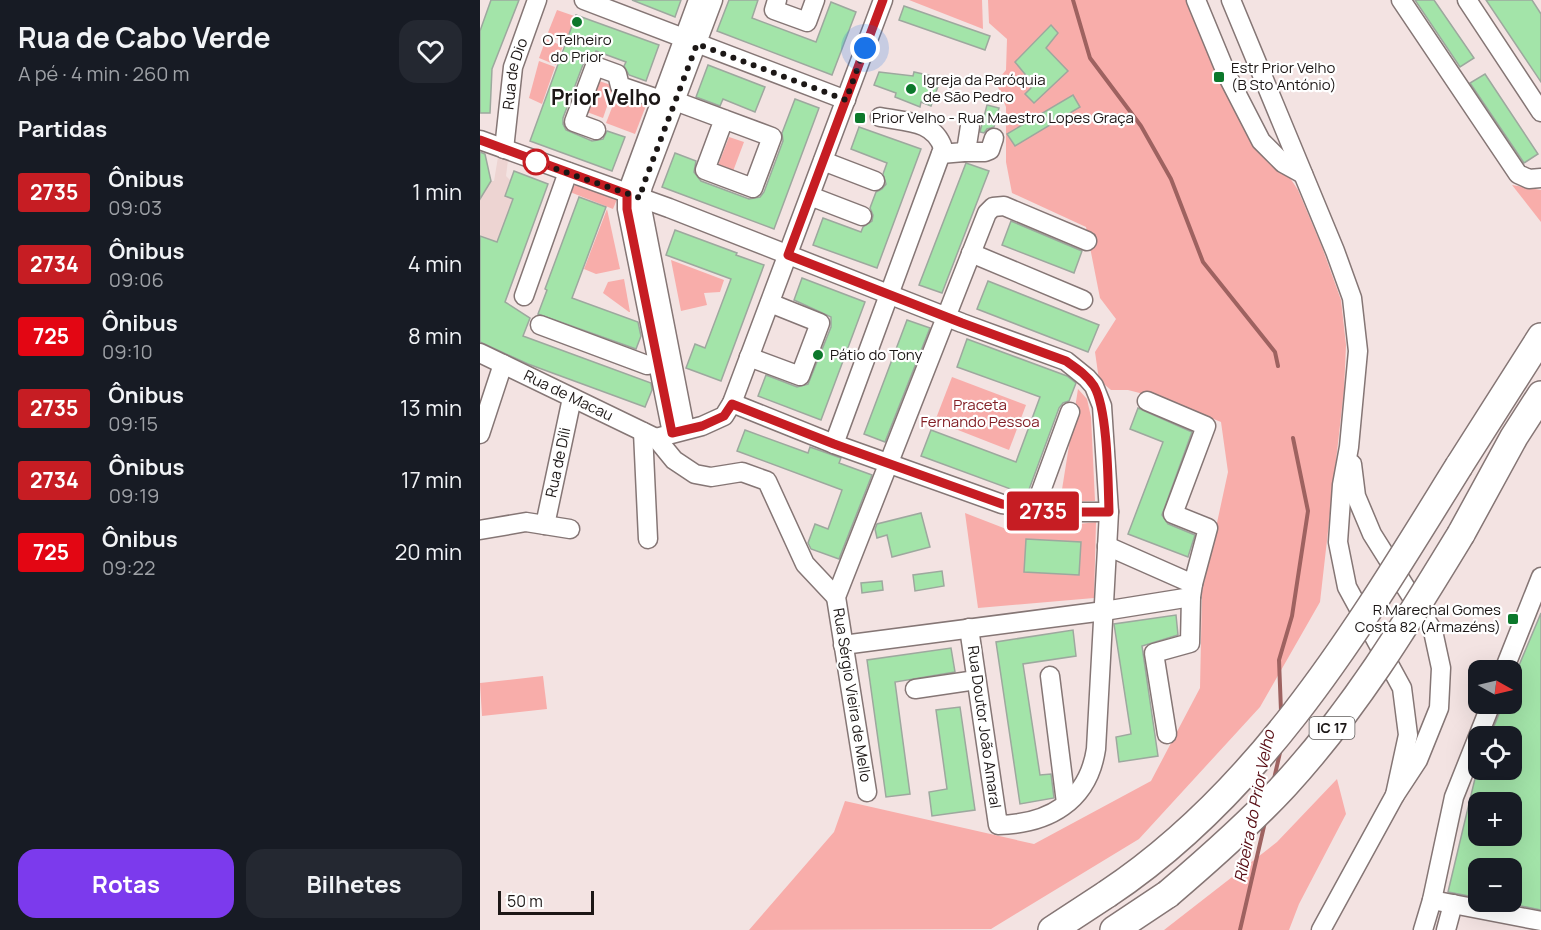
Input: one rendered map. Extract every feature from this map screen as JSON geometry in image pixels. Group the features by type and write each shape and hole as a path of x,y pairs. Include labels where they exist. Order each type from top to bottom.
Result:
{"highway":[{"name":"IC 17","path":"1052,930 1130,879 1190,828 1266,750 1372,606 1541,337"},
{"name":"IC 17","path":"1168,894 1229,842 1286,783 1311,755 1365,684 1461,534 1514,437 1541,395"},
{"path":"1114,930 1168,894"},
{"path":"1130,930 1168,894"}],"street":[{"name":"Rua de Dio","path":"504,148 513,67 537,0"},
{"path":"584,0 846,100"},
{"path":"690,41 698,0"},
{"path":"648,539 664,433 658,362 627,209 643,186 668,100 690,41 713,0"},
{"path":"777,0 774,10 807,22 815,0"},
{"path":"664,433 702,426 724,416 732,404 883,0"},
{"path":"1196,0 1227,75 1261,141 1283,163 1303,174"},
{"path":"1231,0 1335,251 1352,298 1358,351 1349,447 1342,485 1338,542 1347,587 1402,688 1408,735 1395,795"},
{"path":"1401,0 1518,174 1529,179 1541,178"},
{"path":"1467,0 1535,91 1541,112"},
{"path":"596,130 574,122 595,66 617,74 620,86 724,119"},
{"path":"834,444 943,148 939,136 925,126 880,117"},
{"path":"963,152 967,145 970,126"},
{"path":"941,154 985,152 990,150 994,138"},
{"path":"480,140 634,196 1066,361 1088,378 1102,406 1109,512 1104,611 1095,758 1086,780 1066,803"},
{"path":"823,161 875,181"},
{"path":"524,296 568,172"},
{"path":"634,196 664,433 674,460 694,474 711,477 742,472 769,483 805,564 836,597 987,213 997,206 1008,207 1087,241"},
{"path":"810,196 862,216"},
{"path":"971,253 1083,300"},
{"path":"749,357 800,376 820,323 770,303"},
{"path":"540,325 647,365 658,362"},
{"name":"Rua de Macau","path":"480,353 572,398 664,433"},
{"path":"480,434 502,364"},
{"name":"Rua de Díli","path":"545,525 572,398"},
{"path":"1147,401 1206,426 1173,514 1208,528 1192,590 1190,643 1154,653 1167,734"},
{"path":"732,404 834,444 1002,504 1034,510 1109,512"},
{"path":"1034,510 1070,412"},
{"path":"1321,930 1395,795 1418,760 1439,708 1441,668 1433,631 1372,534 1356,495 1349,447"},
{"path":"480,530 526,522 570,530"},
{"path":"1107,546 1192,590"},
{"path":"1508,660 1540,580"},
{"path":"843,645 1104,611 1192,590"},
{"name":"Rua Sérgio Vieira de Mello","path":"836,597 867,792"},
{"name":"Rua Doutor João Amaral","path":"969,628 998,825 1018,825 1034,821 1057,811 1066,803"},
{"path":"1050,676 1066,803"},
{"path":"915,689 976,680"},
{"path":"1423,930 1432,900 1454,797 1487,714"},
{"path":"1432,900 1541,921"},
{"path":"1446,930 1453,904"}],"shaded area":[{"path":"498,157 508,160 506,176 510,180 505,195 513,199 489,264 480,262 480,199 491,181 494,181"}],"green space":[{"path":"909,0 982,0 983,29"},
{"path":"988,0 1192,0 1282,166 1298,190 1341,300 1346,345 1344,390 1320,602 1260,707 1139,839 991,929 749,930 834,832 845,801 1034,844 1151,781 1200,688 1202,592 1228,472 1221,422 1163,399 1128,390 1111,390 1099,380 1095,352 1116,319 1100,298 1086,227 1012,193 1006,162 1006,107 996,82 1006,70 1007,39 989,23"},
{"path":"557,10 580,18 571,44 547,35"},
{"path":"546,39 563,46 556,65 539,58"},
{"path":"539,61 555,67 542,104 529,98"},
{"path":"599,81 614,86 603,118 587,112"},
{"path":"618,92 647,103 635,134 606,123"},
{"path":"729,137 744,142 732,174 717,168"},
{"path":"577,182 619,194 613,209 570,192"},
{"path":"1512,185 1541,190 1541,222"},
{"path":"607,209 620,269 596,274 584,269"},
{"path":"671,260 724,280 720,292 704,293 707,305 681,311"},
{"path":"624,279 630,312 603,293 608,282"},
{"name":"Praceta Fernando Pessoa","path":"952,377 1026,405 1009,450 935,421"},
{"path":"1078,389 1087,399 1091,417 1095,501 1060,502"},
{"path":"965,513 1014,532 1096,522 1094,598 978,608"},
{"path":"543,676 547,709 482,716 480,683"},
{"path":"1337,779 1346,814 1299,904 1289,930 1164,930 1277,842"}],"building":[{"path":"491,0 519,0 492,69 490,113 480,113 480,31"},
{"path":"632,0 681,0 675,17"},
{"path":"729,0 758,0 752,18 816,42 831,2 856,12 832,75 717,31"},
{"path":"1415,0 1434,0 1474,58 1460,67"},
{"path":"1486,0 1532,0 1541,14 1541,82"},
{"path":"904,6 990,36 985,50 899,20"},
{"path":"576,15 659,45 646,81 629,75 624,66 626,62 596,51 594,55 588,57 584,62 563,118 566,130 592,141 603,139 607,131 625,137 612,171 530,141"},
{"path":"1051,25 1058,33 1046,48 1068,71 1034,103 1025,94 1034,85 1015,62"},
{"path":"708,65 765,87 755,112 723,99 720,106 696,97"},
{"name":"Igreja da Paróquia de São Pedro","path":"879,72 913,76 914,72 941,78 931,106 921,102 920,107 895,97 896,93 874,85"},
{"path":"1485,74 1538,154 1524,163 1470,83"},
{"path":"1073,95 1080,107 1015,146 1007,134"},
{"path":"795,99 819,108 774,229 662,187 675,153 696,161 694,172 701,181 749,199 760,197 764,192 783,141 782,133"},
{"path":"987,105 999,108 994,127 987,129 984,133 980,132"},
{"path":"859,127 921,149 877,268 813,245 823,218 861,232 863,227 872,221 873,215 870,208 876,192 886,184 883,174 887,163 851,149"},
{"path":"480,152 485,154 491,181 480,199"},
{"path":"966,163 989,171 942,293 919,285"},
{"path":"514,171 548,184 505,302 530,318 523,336 651,383 652,390 645,407 528,364 480,342 480,236 497,242 513,199 505,196"},
{"path":"579,197 606,207 572,298 638,322 641,336 636,349 538,314"},
{"path":"1011,221 1082,251 1074,273 1002,245"},
{"path":"675,230 764,265 721,381 686,368 695,344 705,348 731,279 666,255"},
{"path":"802,278 865,302 821,420 758,396 766,375 797,387 808,384 831,327 831,317 794,300"},
{"path":"988,281 1099,325 1088,352 977,309"},
{"path":"907,320 930,328 885,442 864,434"},
{"path":"967,339 1067,376 1076,383 1069,401 1063,403 1059,408 1027,495 921,456 931,430 1016,462 1040,397 957,367"},
{"path":"1138,408 1192,432 1162,515 1168,524 1195,535 1188,557 1128,534 1163,442 1130,429"},
{"path":"745,430 808,453 810,447 841,458 839,463 872,475 839,559 811,549 808,543 815,524 828,529 842,490 737,451"},
{"path":"921,513 930,547 892,557 887,535 877,538 875,529 877,524"},
{"path":"1026,539 1081,542 1079,575 1024,572"},
{"path":"942,571 944,586 915,591 913,575"},
{"path":"882,581 883,590 862,593 861,583"},
{"path":"1541,613 1541,910 1522,906 1522,858 1468,858 1468,896 1448,892 1468,808 1468,846 1522,846 1522,792 1472,792 1475,780 1522,780 1522,726 1494,726 1499,714 1522,714 1521,660"},
{"path":"1176,615 1178,635 1142,646 1158,756 1119,762 1116,737 1131,734 1114,624"},
{"path":"1073,630 1076,656 1023,664 1040,775 1051,774 1054,798 1020,804 996,642"},
{"path":"951,648 955,672 895,682 910,794 886,797 867,660"},
{"path":"960,707 975,810 932,816 929,792 947,789 936,710"}],"waterway":[{"name":"Ribeira do Prior Velho","path":"1073,0 1090,58 1141,126 1171,179 1203,262 1275,352 1278,366"},
{"name":"Ribeira do Prior Velho","path":"1281,711 1279,660 1292,616 1308,511 1293,438"},
{"name":"Ribeira do Prior Velho","path":"1274,779 1281,748"},
{"name":"Ribeira do Prior Velho","path":"1240,930 1265,822"}],"bus line":[{"name":"2735","path":"480,140 627,194 627,209 672,433 702,426 724,416 732,404 834,444 1002,504 1060,512 1109,512 1102,406 1094,386 1078,368 1066,361 924,309 788,255 883,0"}],"place":[{"name":"O Telheiro do Prior","path":"577,22"},
{"name":"Estr Prior Velho (B Sto António)","path":"1219,77"},
{"name":"Igreja da Paróquia de São Pedro","path":"911,89"},
{"name":"Prior Velho - Rua Maestro Lopes Graça","path":"860,118"},
{"name":"Pátio do Tony","path":"818,355"},
{"name":"R Marechal Gomes Costa 82 (Armazéns)","path":"1513,619"}],"district":[{"name":"Prior Velho","path":"606,98"}],"route":[{"path":"536,162 640,198 697,44 846,100 865,48"}]}
